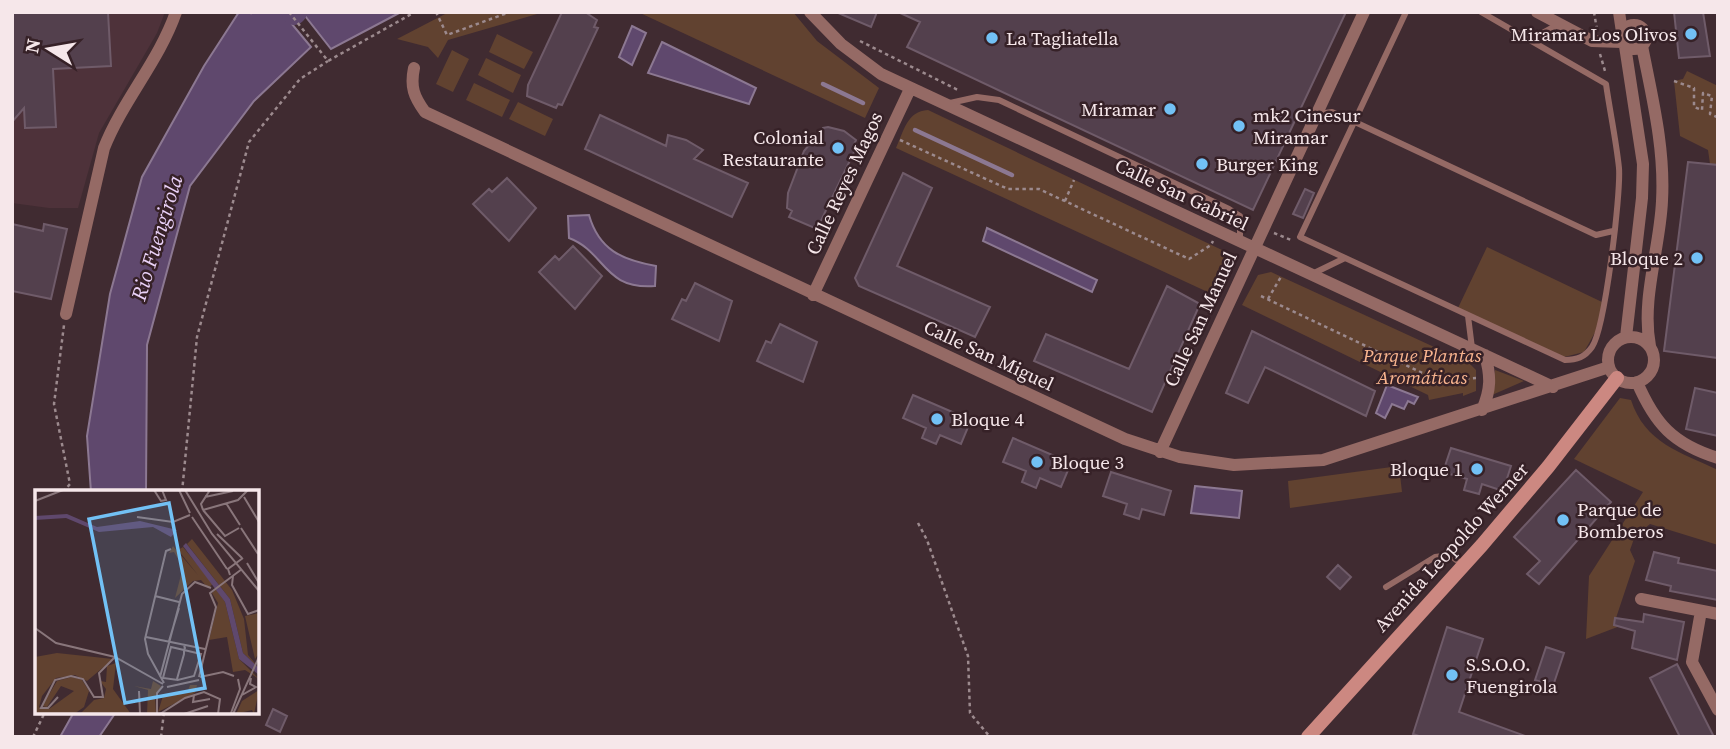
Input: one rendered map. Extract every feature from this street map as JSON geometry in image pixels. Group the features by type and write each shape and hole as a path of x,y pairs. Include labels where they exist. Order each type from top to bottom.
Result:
{"street":[{"path":"66,314 104,148 113,125 160,49 176,12"},
{"name":"Calle San Gabriel","path":"810,12 860,60 910,89 1553,387"},
{"name":"Calle San Manuel","path":"1160,452 1364,12"},
{"path":"1537,12 1592,41 1623,40 1636,49 1642,46"},
{"path":"1619,12 1643,163 1643,198 1626,337"},
{"path":"1637,12 1640,26 1646,35 1642,46 1662,158 1662,202 1648,321 1653,368 1637,382"},
{"path":"1623,40 1629,25 1640,26"},
{"name":"Calle San Miguel","path":"414,68 412,81 415,99 425,112 813,295 1125,439 1160,452 1234,465 1323,460 1553,387 1613,373"},
{"name":"Calle Reyes Magos","path":"813,295 910,89"},
{"path":"1650,346 1639,338 1626,337 1613,345 1609,352 1613,373 1637,382 1651,414 1668,433 1690,447 1718,458"},
{"path":"1482,410 1489,394 1491,373 1485,355"},
{"name":"Avenida Leopoldo Werner","path":"1308,737 1548,467 1613,373"},
{"path":"1641,599 1718,614"},
{"path":"1701,611 1692,662 1718,710"}],"lane":[{"path":"1406,12 1300,237 1565,360 1586,355 1601,328 1619,171 1606,84 1481,12"},
{"path":"1530,40 1559,24"},
{"path":"945,105 977,97 989,97 1011,106 1229,209 1240,216 1240,243"},
{"path":"1316,114 1332,112 1596,235 1613,231"},
{"path":"1311,275 1345,258"},
{"path":"1468,316 1472,349"},
{"path":"1386,587 1435,557 1450,555 1463,565"}],"path":[{"path":"289,12 328,61"},
{"path":"183,490 197,337 224,226 249,142 300,79 415,12"},
{"path":"436,12 447,36 510,12"},
{"path":"1674,81 1694,88 1694,107 1702,110 1703,93 1712,96 1710,114 1717,117 1718,112"},
{"path":"900,140 1008,189 1039,189 1189,259 1211,245"},
{"path":"1065,201 1074,180"},
{"path":"1268,299 1282,275"},
{"path":"1261,296 1437,380 1476,378"},
{"path":"65,490 70,484 54,404 66,314"},
{"path":"918,523 927,540 968,656 971,713 990,737"},
{"path":"33,737 44,714"},
{"path":"161,737 163,714"}],"shaded area":[{"path":"12,12 165,12 157,33 99,133 78,208 49,208 12,203"}],"green space":[{"path":"449,12 544,12 448,40 438,58 428,47 397,39"},
{"path":"638,12 793,12 817,41 879,88 865,118"},
{"path":"497,34 533,52 524,69 489,52"},
{"path":"452,50 469,59 453,92 436,84"},
{"path":"486,58 521,75 513,93 478,75"},
{"path":"1687,71 1718,86 1718,165 1710,164 1708,150 1680,136 1674,81 1683,79"},
{"path":"474,83 510,100 502,117 466,100"},
{"path":"518,102 553,119 545,136 509,119"},
{"path":"928,110 1222,250 1226,263 1212,294 896,148 911,118"},
{"path":"1487,247 1602,302 1598,327 1584,352 1564,357 1458,308"},
{"name":"Parque Plantas Aromáticas","path":"1271,272 1469,363 1476,370 1476,391 1463,396 1463,393 1429,400 1428,395 1242,305 1258,275"},
{"path":"1495,370 1524,381 1492,395"},
{"path":"1620,398 1631,400 1645,427 1655,436 1677,451 1718,470 1718,545 1650,524 1635,536 1630,550 1635,561 1616,618 1620,626 1586,639 1589,576 1643,492 1574,459"},
{"path":"1399,466 1402,492 1290,508 1288,481"}],"water":[{"name":"Rio Fuengirola","path":"239,12 282,12 311,47 254,101 190,186 147,345 146,490 91,490 87,436 110,294 142,177 204,66"},
{"path":"302,12 401,12 331,49"},
{"path":"632,26 646,33 632,65 619,57"},
{"path":"662,42 756,88 749,104 648,73"},
{"path":"589,215 593,227 606,245 622,256 656,266 655,286 638,286 625,282 606,269 581,244 569,238 568,216"},
{"path":"987,228 1097,280 1092,292 983,241"},
{"path":"1387,385 1418,397 1414,404 1408,401 1404,409 1392,404 1385,418 1376,413"},
{"path":"1195,486 1242,491 1239,518 1191,513"},
{"path":"73,714 115,714 99,737 60,737"}],"building":[{"path":"12,12 108,12 111,66 53,69 56,127 25,128 24,108 12,122"},
{"path":"562,12 585,12 597,20 594,27 598,28 562,105 558,104 556,108 527,96 528,85"},
{"path":"836,12 877,12 871,27"},
{"name":"Miramar","path":"898,12 1346,12 1253,210 907,47 920,22"},
{"name":"Miramar Los Olivos","path":"1674,12 1703,12 1710,56 1679,58"},
{"path":"600,115 666,146 668,135 686,140 703,150 694,159 748,183 732,217 585,149"},
{"path":"823,128 844,131 856,140 853,147 856,148 817,229 789,217 792,211 787,208 788,193 804,151"},
{"name":"Bloque 2","path":"1688,162 1718,165 1718,358 1664,351"},
{"path":"903,173 932,188 897,266 990,307 975,337 859,286 855,278"},
{"path":"507,178 536,208 509,241 473,204 489,189 492,192"},
{"path":"1305,189 1314,193 1303,218 1293,214"},
{"path":"12,224 43,231 44,224 67,229 51,299 12,291"},
{"path":"573,246 602,276 575,309 539,272 555,256 559,260"},
{"path":"695,283 732,301 719,341 672,319 682,299 686,301"},
{"path":"1167,286 1200,304 1152,412 1034,361 1046,334 1129,369"},
{"path":"780,324 817,342 803,382 757,361 766,341 771,343"},
{"path":"1252,331 1375,391 1366,416 1265,367 1248,403 1226,393"},
{"path":"1695,388 1718,393 1718,436 1686,429"},
{"name":"Bloque 4","path":"913,395 971,420 961,444 940,435 936,444 922,438 926,428 903,418"},
{"name":"Bloque 3","path":"1013,438 1071,463 1061,487 1040,478 1036,488 1022,482 1026,471 1003,462"},
{"name":"Bloque 1","path":"1451,448 1511,466 1503,491 1482,484 1479,494 1464,490 1467,479 1443,472"},
{"name":"Parque de Bomberos","path":"1576,470 1611,502 1539,584 1527,574 1540,561 1514,537"},
{"path":"1111,472 1171,491 1164,515 1142,509 1139,519 1124,514 1127,504 1103,496"},
{"path":"1654,552 1679,558 1678,563 1718,571 1718,600 1670,591 1671,586 1646,580"},
{"path":"1338,565 1351,577 1340,589 1327,577"},
{"path":"1644,614 1684,622 1677,660 1632,648 1635,631 1614,625 1615,618 1643,622"},
{"name":"S.S.O.O. Fuengirola","path":"1447,627 1483,639 1459,712 1528,737 1422,737 1413,734"},
{"path":"1546,647 1564,653 1553,686 1535,680"},
{"path":"1677,664 1714,737 1680,737 1650,678"},
{"path":"273,709 287,716 280,732 266,725"}],"waterway":[{"path":"823,84 863,103"},
{"path":"915,130 1012,175"}],"place":[{"name":"Miramar Los Olivos","path":"1691,34"},
{"name":"La Tagliatella","path":"992,38"},
{"name":"Miramar","path":"1170,109"},
{"name":"mk2 Cinesur Miramar","path":"1239,126"},
{"name":"Colonial Restaurante","path":"838,148"},
{"name":"Burger King","path":"1202,164"},
{"name":"Bloque 2","path":"1697,258"},
{"name":"Bloque 4","path":"937,419"},
{"name":"Bloque 3","path":"1037,462"},
{"name":"Bloque 1","path":"1477,469"},
{"name":"Parque de Bomberos","path":"1563,520"},
{"name":"S.S.O.O. Fuengirola","path":"1452,675"}]}
